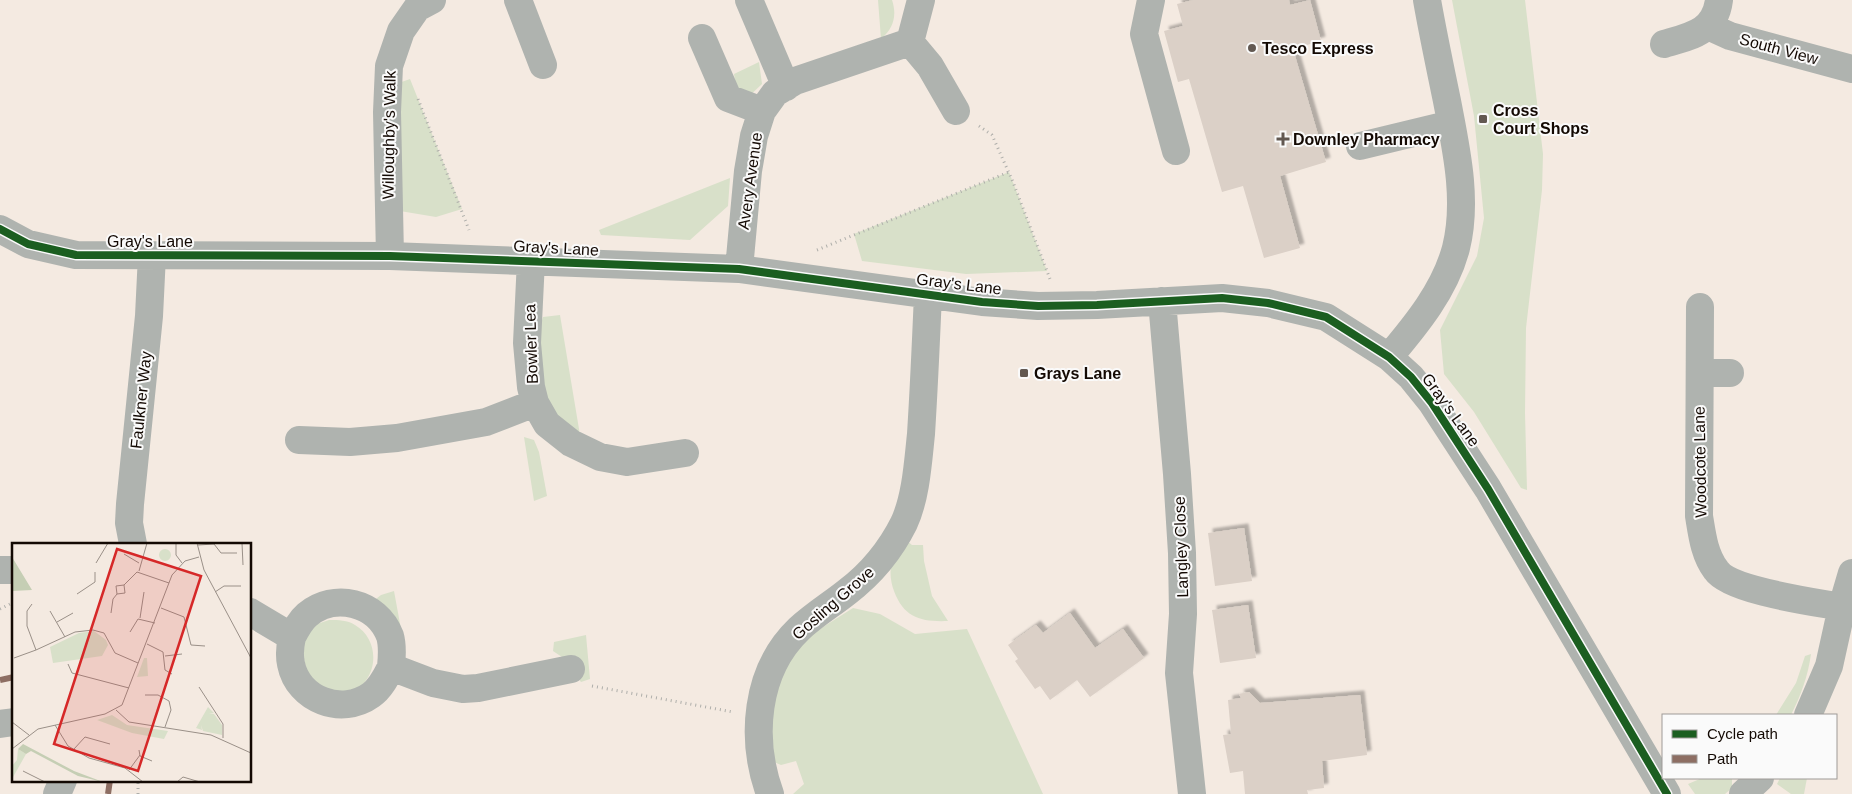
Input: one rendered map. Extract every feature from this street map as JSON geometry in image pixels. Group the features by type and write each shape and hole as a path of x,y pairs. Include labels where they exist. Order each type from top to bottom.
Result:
{"street":[{"name":"Willoughby's Walk","path":"390,256 387,112 389,66 401,30 417,8 432,0"},
{"path":"518,0 543,65"},
{"path":"749,0 786,87"},
{"path":"921,0 910,42 930,66 956,110"},
{"path":"1151,0 1144,34 1176,151"},
{"path":"1389,358 1419,321 1440,286 1456,248 1461,211 1458,159 1426,0"},
{"path":"1664,44 1695,33 1708,26 1715,18 1719,0"},
{"name":"South View","path":"1708,26 1730,36 1852,69"},
{"path":"702,38 728,98 762,111"},
{"name":"Avery Avenue","path":"739,269 748,171 754,136 762,111 776,94 795,81 910,42"},
{"path":"1360,146 1451,124"},
{"name":"Gray's Lane","path":"0,230 28,244 76,255 390,256 739,269 982,302 1097,305 1222,298 1268,303 1326,317 1389,358 1410,377 1432,404 1454,435 1516,536 1667,794"},
{"name":"Faulkner Way","path":"133,543 129,523 130,504 150,316 152,255"},
{"name":"Bowler Lea","path":"531,260 528,343 535,403 547,424 570,443 600,457 627,462 686,453"},
{"name":"Gosling Grove","path":"770,794 763,775 758,744 759,716 767,676 781,652 798,629 870,573 888,552 905,520 917,476 928,294"},
{"name":"Langley Close","path":"1162,301 1182,554 1183,614 1180,673 1192,794"},
{"name":"Woodcote Lane","path":"1700,307 1699,516 1705,550 1716,571 1730,582 1753,589 1842,607"},
{"path":"1700,373 1730,373"},
{"path":"299,440 350,442 406,436 486,422 535,403"},
{"path":"1808,714 1829,666 1852,572"},
{"path":"335,602 348,602 372,612 382,623 390,636 393,652 391,667 385,681 372,695 357,703 334,705 308,693 297,681 291,665 290,649 292,637 299,624 307,615 321,606 335,602"},
{"path":"251,613 292,637"},
{"path":"391,667 433,683 463,689 478,688 571,668"},
{"path":"1743,794 1759,779"},
{"path":"57,794 61,782"}],"path":[{"path":"417,96 471,236 472,258"},
{"path":"956,110 992,135 1009,172 1059,305"},
{"path":"790,275 791,260 1009,172"},
{"path":"0,609 12,603"},
{"path":"571,668 570,682 759,716"}],"green space":[{"path":"878,0 892,0 894,11 892,26 881,39"},
{"path":"1452,0 1525,0 1543,154 1542,190 1526,328 1525,413 1527,490 1521,488 1474,412 1444,374 1440,330 1477,256 1484,218 1474,116"},
{"path":"759,62 762,84 745,100 736,88 734,74"},
{"path":"410,79 462,209 436,217 400,211 396,84"},
{"path":"1009,172 1047,271 966,274 862,261 854,234"},
{"path":"730,178 728,206 690,240 601,235 599,230"},
{"path":"560,315 581,441 569,432 543,394 538,333 543,317"},
{"path":"524,437 534,440 539,452 547,496 534,501"},
{"path":"907,541 912,545 923,545 924,561 932,596 948,621 922,619 908,613 898,600 891,581 891,567"},
{"path":"394,591 403,640 372,602 381,595"},
{"path":"853,608 880,614 915,634 967,629 1043,794 793,794 804,784 796,761 781,765 774,762 770,729 777,683 793,654 812,634"},
{"path":"329,620 346,621 355,625 368,637 371,645 373,662 371,670 362,685 350,694 345,695 311,688 300,643 317,624"},
{"path":"586,635 590,679 581,682 562,657 553,651 554,642"},
{"path":"1811,654 1804,685 1791,714 1777,714 1796,683 1805,656"},
{"path":"1700,779 1732,779 1732,788 1725,794 1695,794 1688,784"},
{"path":"1780,779 1807,779 1804,794 1791,794 1777,784"}],"building":[{"path":"1193,0 1289,0 1290,5 1310,0 1321,41 1293,49 1326,162 1280,176 1300,248 1264,258 1243,186 1222,192 1189,79 1178,82 1164,31 1183,26 1177,4"},
{"path":"1244,528 1252,581 1215,586 1208,533"},
{"path":"1248,605 1256,658 1220,663 1212,610"},
{"path":"1070,613 1095,648 1123,629 1144,658 1090,697 1077,680 1050,700 1040,686 1035,689 1015,661 1018,659 1008,645 1036,625 1043,633"},
{"path":"1249,692 1260,703 1360,695 1367,755 1322,761 1324,788 1307,790 1308,794 1245,794 1243,771 1230,773 1223,735 1231,734 1228,700 1241,698 1239,694"}],"marked path":[{"path":"0,680 12,677"},
{"path":"108,794 110,782"}],"cycle path":[{"path":"0,229 28,244 76,255 390,256 739,269 982,302 1038,306 1097,305 1222,298 1268,303 1326,317 1389,357 1411,377 1432,403 1488,489 1667,794"}],"place":[{"name":"Tesco Express","path":"1252,48"},
{"name":"Cross Court Shops","path":"1483,119"},
{"name":"Downley Pharmacy","path":"1283,139"},
{"name":"Grays Lane","path":"1024,373"}]}
